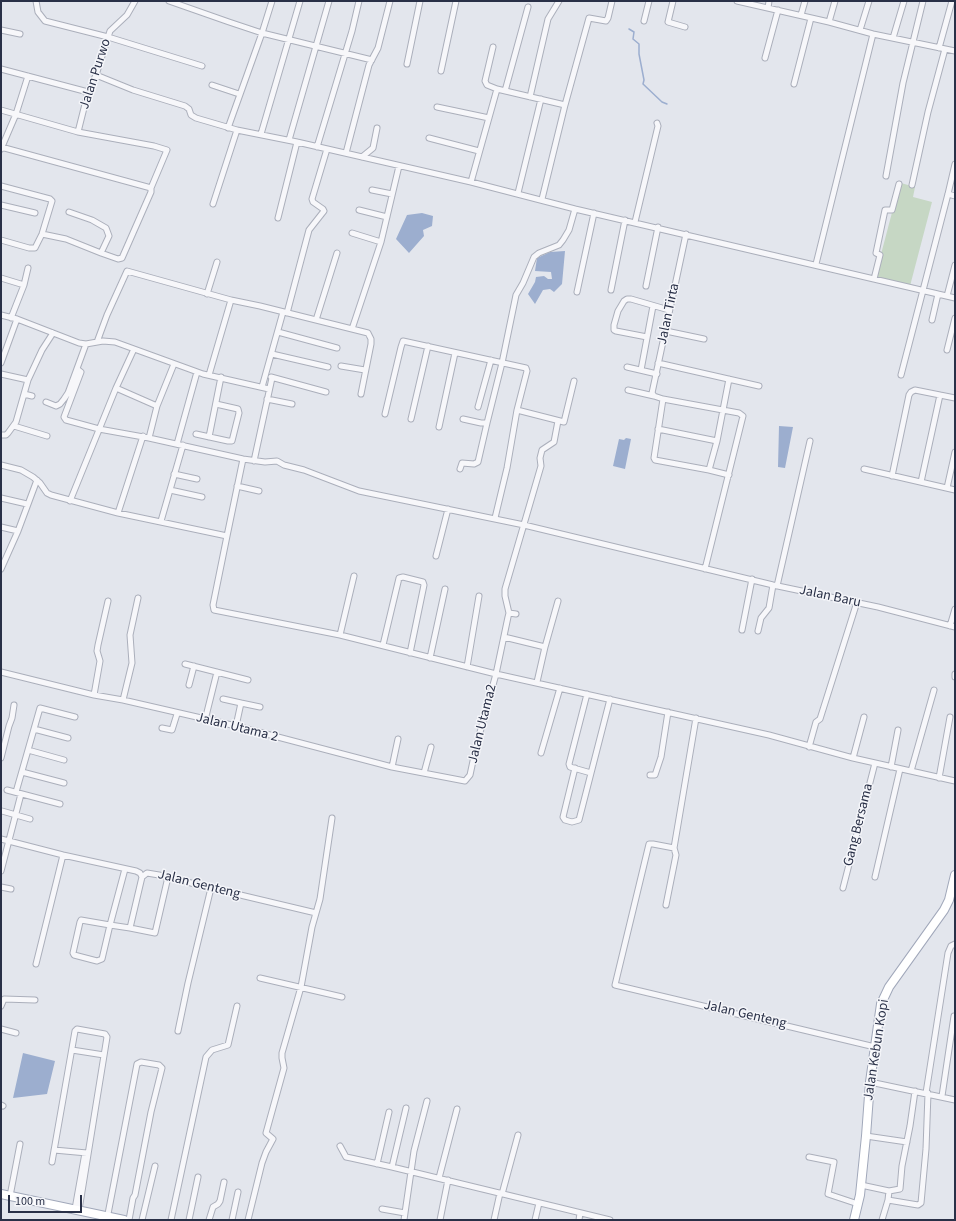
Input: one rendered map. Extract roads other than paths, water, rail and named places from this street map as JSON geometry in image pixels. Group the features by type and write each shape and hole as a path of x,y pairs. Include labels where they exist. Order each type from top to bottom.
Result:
{"main road":[{"name":"Jalan Kebun Kopi","path":"854,1220 858,1204 866,1136 870,1082 881,1004 884,995 944,910 949,900 955,875"},
{"path":"5,1195 108,1218 124,1220"}],"street":[{"path":"36,1 38,12 45,21 108,37 202,66"},
{"name":"Jalan Purwo","path":"78,132 88,92 96,75 108,37 112,28 127,15 135,1"},
{"path":"169,1 225,21 262,32 372,60"},
{"path":"228,128 272,1"},
{"path":"261,134 300,1"},
{"path":"289,140 329,1"},
{"path":"317,147 359,1"},
{"path":"346,153 369,65 378,48 390,1"},
{"path":"407,64 420,1"},
{"path":"441,71 456,1"},
{"path":"530,97 548,19 559,1"},
{"path":"542,199 564,105 589,18 606,20 608,18 612,1"},
{"path":"644,21 649,1"},
{"path":"673,1 668,22 685,27"},
{"path":"737,1 829,22 873,34 955,51"},
{"path":"768,8 769,1"},
{"path":"800,15 805,1"},
{"path":"829,22 835,1"},
{"path":"860,30 869,1"},
{"path":"893,38 904,1"},
{"path":"886,176 903,82 923,1"},
{"path":"939,48 952,1"},
{"path":"505,91 528,7"},
{"path":"765,58 778,10"},
{"path":"794,84 811,18"},
{"path":"1,30 20,34"},
{"path":"816,264 873,34"},
{"path":"493,48 485,81 487,85 497,89 564,105"},
{"path":"912,185 928,112 945,49"},
{"path":"1,69 88,92"},
{"path":"96,75 133,90 185,106 189,108 191,116 228,128 289,140 471,182 594,213 816,264 955,298"},
{"path":"28,76 16,114 1,148 151,188"},
{"path":"212,85 239,94"},
{"path":"471,182 497,89"},
{"path":"518,193 541,99"},
{"path":"437,107 489,118"},
{"path":"1,110 78,132 154,146 166,150 151,188 151,192 123,257 118,259 74,241 42,234"},
{"path":"635,222 658,126 657,124"},
{"path":"362,157 373,148 377,128"},
{"path":"213,204 237,130"},
{"path":"429,138 479,151"},
{"path":"278,218 297,142"},
{"path":"262,387 264,376 285,312 309,230 324,211 323,208 312,201 312,198 328,149"},
{"path":"901,375 955,164"},
{"path":"352,329 381,242 399,166"},
{"path":"874,279 880,256 876,253 885,210 892,210 899,184"},
{"path":"1,186 52,200 42,234 36,247 33,248 1,240"},
{"path":"372,190 392,194"},
{"path":"948,194 955,196"},
{"path":"1,205 35,213"},
{"path":"460,469 462,464 474,464 478,462 502,363 516,295 534,257 539,253 558,245 563,240 569,230 576,208"},
{"path":"359,210 387,217"},
{"path":"69,212 92,220 106,228 109,236 101,253"},
{"path":"578,292 594,213"},
{"path":"611,290 625,220"},
{"path":"646,286 658,227"},
{"path":"352,233 381,242"},
{"name":"Jalan Tirta","path":"653,395 658,363 686,234"},
{"path":"316,320 337,253"},
{"path":"207,294 217,262"},
{"path":"946,296 955,265"},
{"path":"1,363 28,268"},
{"path":"97,342 127,271 207,294 368,333 371,344 361,394"},
{"path":"1,278 24,284"},
{"path":"932,320 938,294"},
{"path":"648,337 616,331 614,325 619,309 627,299 669,310"},
{"path":"209,375 231,300"},
{"path":"641,370 653,306"},
{"path":"1,315 14,318 79,343 86,344 108,341 197,372 269,389"},
{"path":"947,350 955,318"},
{"path":"666,331 704,339"},
{"path":"278,332 337,348"},
{"path":"1,435 6,435 14,426 18,417 28,380 42,350 53,333"},
{"path":"385,414 403,341 526,369 495,518"},
{"path":"46,402 56,406 60,404 68,393 86,344"},
{"path":"411,419 428,346"},
{"path":"70,501 116,388 134,349"},
{"path":"439,427 455,353"},
{"path":"272,354 328,367"},
{"path":"478,407 491,360"},
{"path":"658,363 759,386"},
{"path":"118,513 174,364"},
{"path":"341,366 365,370"},
{"path":"627,367 657,374"},
{"name":"Jalan Baru","path":"77,369 81,372 64,419 99,429 146,437 243,459 254,461 277,461 284,465 304,470 359,492 495,518 705,569 878,606 953,626"},
{"path":"177,444 197,372"},
{"path":"1,374 28,380"},
{"path":"264,376 326,392"},
{"path":"209,437 221,377"},
{"path":"254,461 272,378"},
{"path":"709,470 717,441 729,379"},
{"path":"517,410 558,421 565,421 574,381"},
{"path":"116,388 157,406"},
{"path":"628,390 653,395 663,399 739,413 743,416 705,569"},
{"path":"892,476 909,395 915,390 955,398"},
{"path":"24,394 32,396"},
{"path":"921,482 940,395"},
{"path":"267,399 292,404"},
{"path":"663,399 654,460 709,470 728,476"},
{"path":"196,434 231,442 239,413 236,408 216,404"},
{"path":"463,419 487,423"},
{"path":"516,614 509,613 505,589 541,466 540,458 542,450 554,442 558,421"},
{"path":"14,426 47,436"},
{"path":"658,429 717,441"},
{"path":"758,631 761,618 769,608 810,441"},
{"path":"161,521 183,445"},
{"path":"947,488 955,452"},
{"path":"243,459 213,605 214,610 340,635 496,674 769,735 853,758 955,781"},
{"path":"1,465 21,470 37,480 47,493 70,501 118,513 227,536"},
{"path":"864,469 955,490"},
{"path":"174,474 197,479"},
{"path":"1,569 18,531 37,480"},
{"path":"237,486 259,491"},
{"path":"170,490 202,497"},
{"path":"1,498 27,504"},
{"path":"436,556 448,509"},
{"path":"1,527 18,531"},
{"path":"340,635 354,576"},
{"path":"383,646 399,578 403,577 423,582 424,585 410,653"},
{"path":"742,630 752,579"},
{"path":"430,658 445,590"},
{"path":"468,667 479,596"},
{"path":"123,700 132,663 130,635 138,598"},
{"path":"94,695 100,661 97,651 108,601"},
{"path":"537,682 544,647 558,601"},
{"path":"809,747 816,722 820,719 857,602"},
{"path":"953,626 955,609"},
{"name":"Jalan Utama2","path":"470,775 496,674 509,613"},
{"path":"504,637 544,647"},
{"path":"185,664 248,680"},
{"path":"189,685 194,666"},
{"name":"Jalan Utama 2","path":"1,672 94,695 123,700 177,714 236,726 392,767 465,782 470,775"},
{"path":"205,720 218,672"},
{"path":"541,753 560,688"},
{"path":"911,771 934,690"},
{"path":"587,694 569,762 570,767 591,773"},
{"path":"223,699 260,707"},
{"path":"574,768 563,817 569,822 578,820 610,699"},
{"path":"236,726 241,703"},
{"path":"1,758 14,706"},
{"path":"1,871 15,815 22,772 40,708 75,717"},
{"path":"650,775 655,775 661,757 668,712"},
{"path":"162,728 172,730 177,714"},
{"path":"853,758 864,717"},
{"path":"939,778 950,717"},
{"path":"666,905 676,855 674,848 696,718"},
{"path":"34,729 68,738"},
{"path":"891,767 898,730"},
{"path":"392,767 398,739"},
{"path":"424,773 431,747"},
{"path":"28,750 64,760"},
{"name":"Gang Bersama","path":"843,888 875,763"},
{"path":"875,877 900,769"},
{"path":"22,772 64,783"},
{"path":"7,790 60,804"},
{"path":"2,811 30,819"},
{"path":"248,1220 262,1163 273,1139 266,1133 284,1068 282,1053 301,987 320,899 332,818"},
{"name":"Jalan Genteng","path":"1,839 62,855 138,871 142,877 147,873 168,877 316,913"},
{"name":"Jalan Genteng","path":"674,848 649,844 615,985 875,1046"},
{"path":"36,964 62,855"},
{"path":"125,869 110,925 102,959 97,961 73,954 80,920 90,921 110,925 156,933 168,877"},
{"path":"130,928 142,877"},
{"path":"1,886 11,889"},
{"path":"178,1031 211,888"},
{"path":"888,1200 918,1206 921,1203 926,1150 927,1093 948,953 951,946 955,944"},
{"path":"260,978 342,997"},
{"path":"1,1006 4,999 35,1000"},
{"path":"171,1220 206,1058 212,1050 228,1045 237,1006"},
{"path":"942,1096 954,1016"},
{"path":"1,1029 16,1033"},
{"path":"52,1162 75,1031 77,1029 106,1035 104,1055 77,1210"},
{"path":"72,1050 104,1055"},
{"path":"108,1218 137,1064 142,1062 159,1065 162,1068 151,1112 129,1220"},
{"path":"870,1082 942,1096 955,1100"},
{"path":"860,1185 889,1191 900,1190 915,1091"},
{"path":"404,1220 410,1171 427,1101"},
{"path":"392,1167 406,1108"},
{"path":"439,1178 457,1109"},
{"path":"377,1164 389,1112"},
{"path":"494,1220 518,1135"},
{"path":"866,1136 907,1142"},
{"path":"5,1195 20,1144"},
{"path":"340,1146 346,1157 448,1180 610,1220"},
{"path":"54,1150 86,1153"},
{"path":"809,1157 834,1162 828,1194 858,1204"},
{"path":"142,1220 155,1166"},
{"path":"189,1220 198,1176"},
{"path":"440,1220 448,1180"},
{"path":"209,1220 213,1207 220,1201 224,1182"},
{"path":"882,1220 889,1191"},
{"path":"232,1220 238,1192"},
{"path":"535,1220 539,1203"},
{"path":"382,1209 405,1213"},
{"path":"579,1220 580,1213"}],"water":[{"path":"422,213 433,216 432,226 423,230 424,236 409,253 396,239 407,215"},
{"path":"565,251 562,284 554,292 550,289 543,290 535,304 528,294 535,282 536,277 544,276 548,279 552,279 551,272 535,271 537,258 550,252"},
{"path":"779,426 793,427 785,468 778,467"},
{"path":"626,438 631,439 625,469 613,466 619,439 624,440"},
{"path":"23,1053 55,1061 47,1094 13,1098"}],"waterway":[{"path":"629,29 634,32 633,39 639,44 639,54 644,80 643,84 662,102 667,104"}]}
